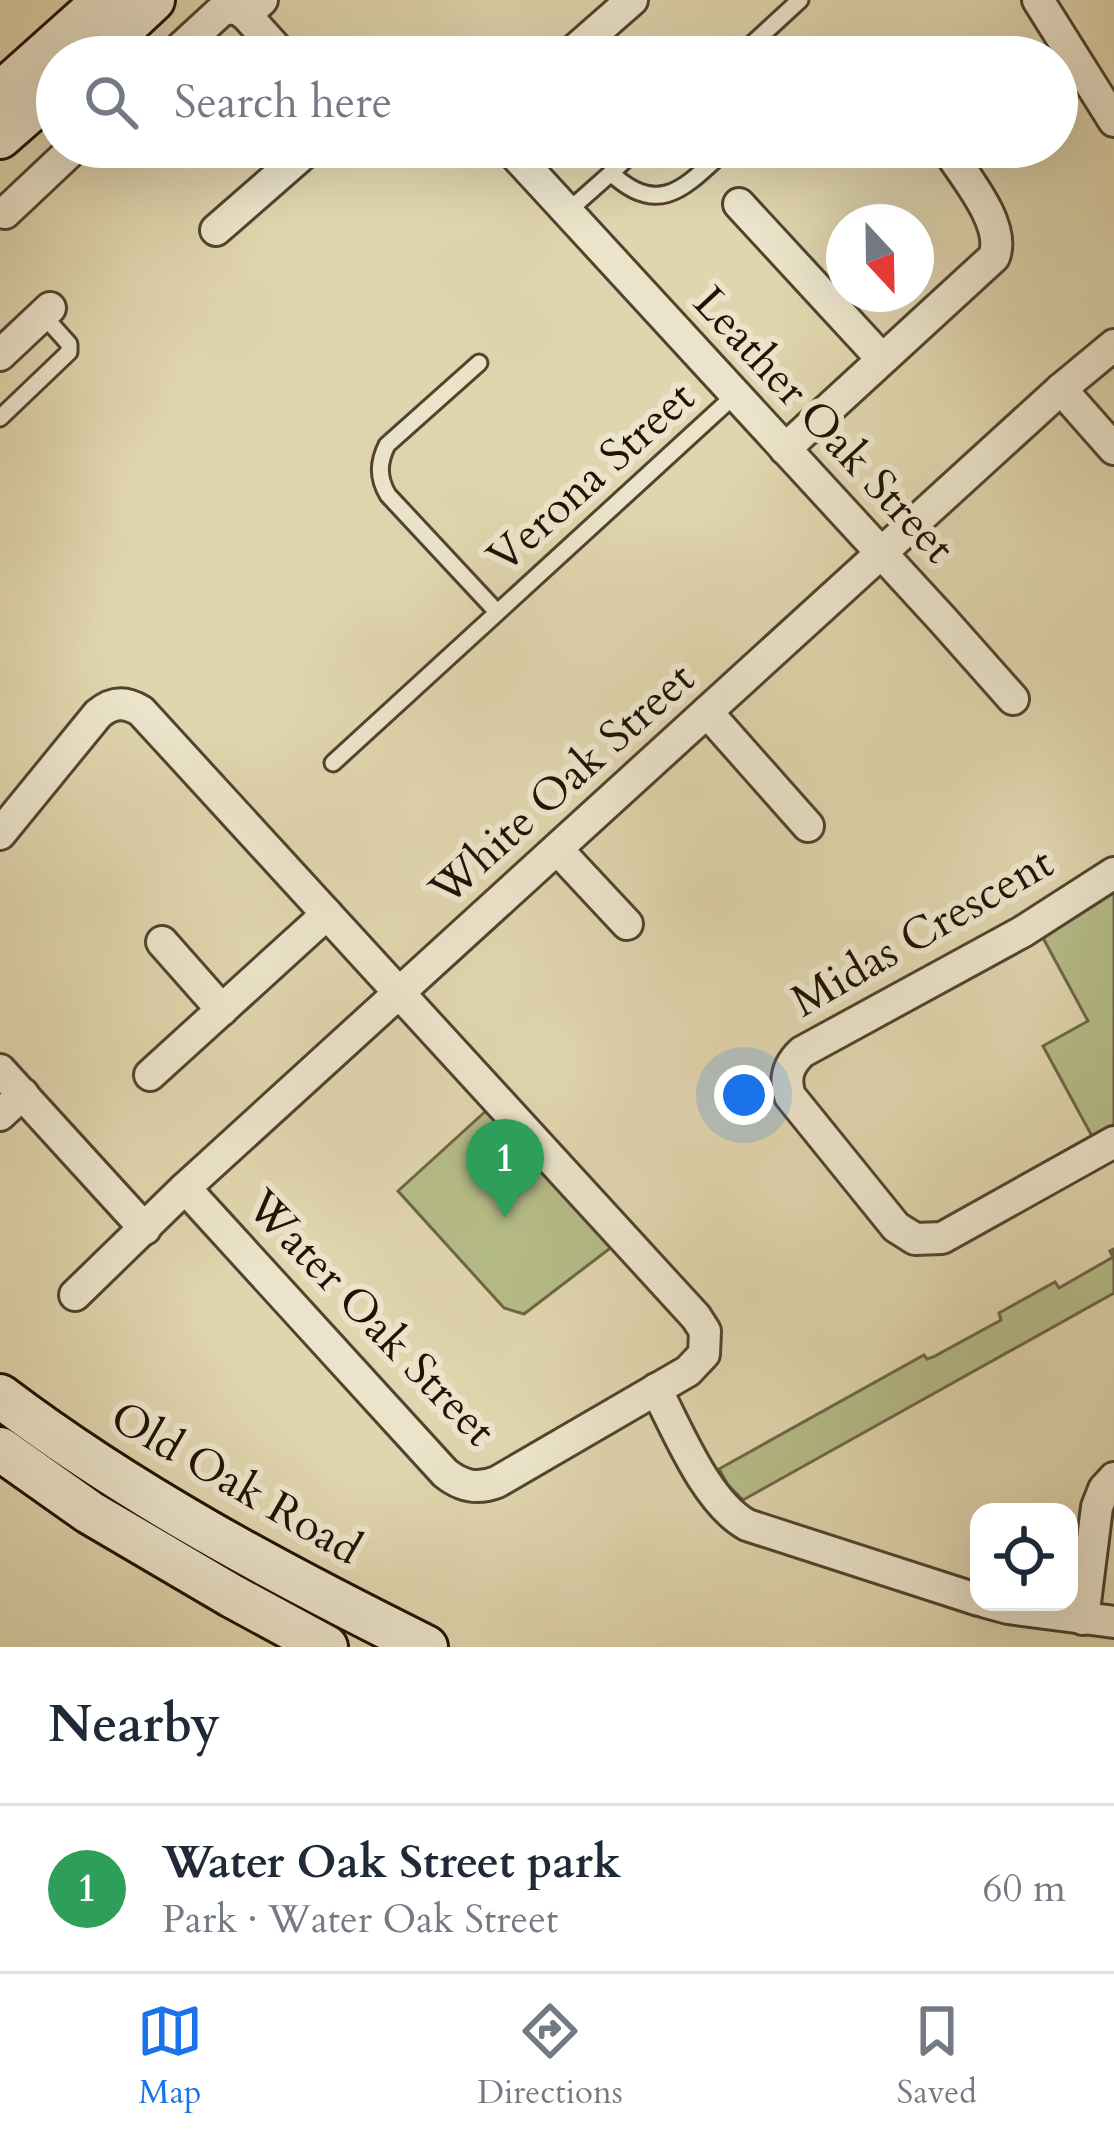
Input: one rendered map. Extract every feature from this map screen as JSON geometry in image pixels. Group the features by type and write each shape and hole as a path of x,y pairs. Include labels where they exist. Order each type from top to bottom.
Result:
{"main road":[{"path":"65,36 105,0"},
{"path":"114,36 153,0"},
{"path":"0,94 36,62"},
{"path":"0,137 36,105"},
{"name":"Old Oak Road","path":"0,1396 85,1456 266,1566 426,1647"},
{"path":"0,1449 89,1512 326,1647"}],"street":[{"path":"591,36 632,0"},
{"path":"1038,0 1061,36"},
{"path":"194,36 222,10 254,7 271,36"},
{"path":"1078,64 1114,121"},
{"path":"5,213 53,168"},
{"path":"216,230 287,168"},
{"name":"Leather Oak Street","path":"527,168 1013,700"},
{"path":"784,449 998,250 995,225 959,168"},
{"path":"740,204 882,359"},
{"path":"0,356 46,312"},
{"name":"White Oak Street","path":"75,1294 880,553 1114,345"},
{"path":"1061,389 1114,449"},
{"path":"0,834 98,714 126,704 141,711 399,993"},
{"path":"707,712 808,826"},
{"path":"556,849 627,924"},
{"name":"Midas Crescent","path":"1114,873 1022,932 802,1052 789,1066 787,1082 790,1096 896,1227 915,1238 942,1238 1114,1142"},
{"path":"150,1076 327,914"},
{"path":"162,942 222,1010"},
{"name":"Water Oak Street","path":"185,1188 455,1481 466,1486 496,1482 700,1361 706,1339 701,1323 399,993"},
{"path":"0,1070 11,1105 145,1229"},
{"path":"656,1390 719,1502 734,1518 970,1597"},
{"path":"1029,1611 1099,1621 1097,1507 1114,1478"}],"lane":[{"path":"760,36 800,0"},
{"path":"567,212 616,168"},
{"path":"611,173 638,191 668,196 705,168"},
{"path":"0,418 69,352 69,344 46,312"},
{"name":"Verona Street","path":"479,363 387,445 380,477 388,495 497,612"},
{"name":"Verona Street","path":"332,763 735,394"}],"green space":[{"path":"1114,889 1114,1127 1093,1138 1043,1046 1088,1021 1043,938"},
{"path":"488,1109 613,1246 524,1314 504,1308 398,1191"},
{"path":"1114,1249 1114,1293 743,1500 728,1485 719,1469 924,1355 933,1357 1001,1320 999,1313 1055,1282 1059,1288 1113,1257 1110,1251"}],"place":[{"name":"Water Oak Street park","path":"505,1218"}]}
